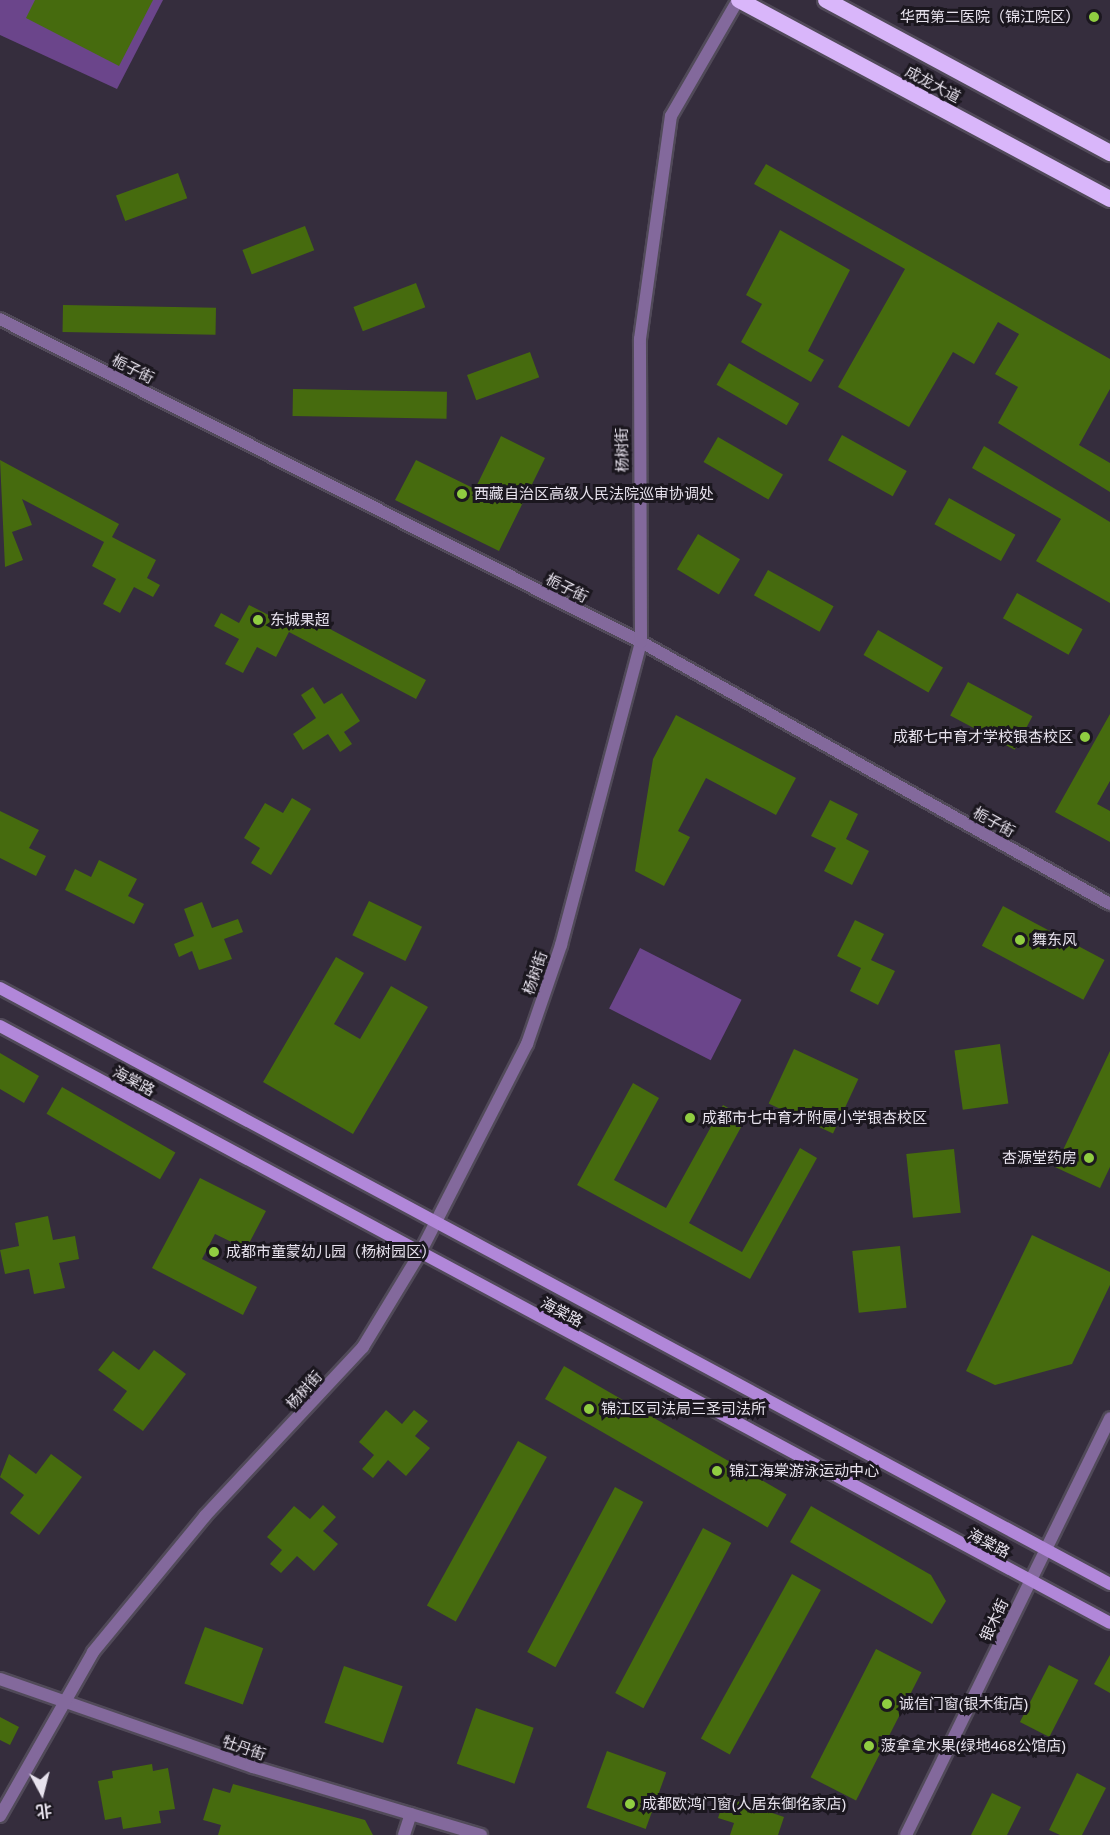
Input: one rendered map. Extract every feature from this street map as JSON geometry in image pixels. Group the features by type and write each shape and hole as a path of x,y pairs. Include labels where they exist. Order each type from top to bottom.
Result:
{"highway":[{"name":"成龙大道","path":"739,0 1110,199"},
{"name":"成龙大道","path":"826,0 1110,153"}],"main road":[{"name":"海棠路","path":"0,988 435,1224 1110,1584"},
{"name":"海棠路","path":"0,1026 1110,1623"}],"street":[{"name":"杨树街","path":"0,1816 93,1652 205,1516 363,1347 420,1253 526,1044 561,945 641,642 636,429 654,211 671,116 739,0"},
{"name":"栀子街","path":"0,319 641,642 1110,904"},
{"name":"银木街","path":"906,1835 1110,1418"},
{"name":"牡丹街","path":"0,1679 481,1835"},
{"path":"404,1835 411,1814"}],"shaded area":[{"path":"0,0 163,0 117,89 0,35"},
{"path":"640,948 742,1000 711,1060 609,1009"}],"building":[{"path":"35,0 153,0 119,66 26,18"},
{"path":"766,164 1110,359 1110,389 1079,445 1110,463 1110,492 998,423 1018,387 995,374 1019,334 998,322 974,364 953,352 909,427 838,387 905,269 754,184"},
{"path":"178,173 187,198 125,221 116,196"},
{"path":"305,226 314,250 252,274 242,250"},
{"path":"780,230 850,270 808,351 824,360 811,382 741,342 762,304 746,295"},
{"path":"416,283 425,307 363,331 353,307"},
{"path":"63,305 216,308 216,335 63,332"},
{"path":"530,352 539,377 476,400 467,375"},
{"path":"729,363 799,404 787,425 716,385"},
{"path":"293,389 447,392 447,419 293,416"},
{"path":"842,435 907,471 893,496 828,460"},
{"name":"西藏自治区高级人民法院巡审协调处","path":"501,436 545,458 499,551 395,500 416,460 475,489"},
{"path":"718,437 783,475 768,500 704,462"},
{"path":"984,446 1110,522 1110,603 1036,561 1061,519 972,468"},
{"path":"0,460 119,524 112,537 156,560 147,578 160,585 153,597 134,587 120,613 103,604 116,579 92,566 104,542 22,499 32,525 12,532 23,560 5,567"},
{"path":"949,498 1015,535 1001,561 934,524"},
{"path":"698,534 740,559 719,594 677,569"},
{"path":"768,570 834,606 820,632 754,595"},
{"path":"1017,593 1083,629 1069,655 1003,618"},
{"path":"249,605 290,626 298,612 426,680 416,699 289,632 276,657 257,647 243,673 225,664 239,639 214,626 221,613 239,623"},
{"path":"878,630 943,668 928,693 864,655"},
{"path":"968,682 1032,716 1015,750 950,716"},
{"path":"313,687 324,704 342,693 360,721 344,732 352,744 340,752 328,734 303,750 293,734 316,718 301,695"},
{"path":"1110,714 1110,781 1097,804 1110,811 1110,842 1055,812"},
{"path":"676,715 796,778 776,815 706,778 678,831 690,837 664,886 635,871 653,759"},
{"path":"292,798 311,809 271,875 251,863 260,848 244,838 265,803 283,813"},
{"path":"830,800 858,814 846,839 869,851 852,885 824,871 836,848 811,836"},
{"path":"0,811 39,830 29,848 46,856 36,876 0,858"},
{"path":"99,860 137,879 128,896 144,904 134,924 65,890 75,869 91,877"},
{"path":"369,901 422,927 405,961 352,935"},
{"path":"202,902 212,928 238,919 243,932 224,939 232,959 199,970 192,951 179,957 174,944 194,936 184,909"},
{"path":"1003,906 1105,960 1083,1000 982,946"},
{"path":"855,920 884,934 871,960 895,971 878,1005 850,991 861,968 837,956"},
{"path":"336,957 364,973 334,1024 360,1039 391,986 428,1007 353,1134 263,1082"},
{"path":"1000,1044 1008,1103 963,1110 954,1050"},
{"path":"794,1049 858,1079 833,1133 769,1103"},
{"path":"1110,1051 1110,1167 1100,1188 1055,1167"},
{"path":"0,1053 39,1076 24,1103 0,1089"},
{"path":"633,1083 659,1098 614,1180 666,1208 723,1105 746,1118 689,1223 742,1252 800,1148 817,1158 750,1279 577,1185"},
{"path":"62,1087 175,1152 160,1179 47,1114"},
{"path":"954,1149 961,1213 913,1218 906,1154"},
{"path":"200,1178 266,1211 246,1249 215,1234 202,1259 257,1287 243,1315 152,1268"},
{"path":"48,1216 53,1240 75,1236 79,1259 59,1263 65,1288 34,1294 29,1269 5,1274 0,1250 19,1246 15,1223"},
{"path":"1032,1235 1110,1272 1110,1285 1072,1364 995,1385 966,1371"},
{"path":"900,1246 906,1308 859,1313 852,1251"},
{"path":"154,1350 186,1374 143,1431 113,1410 127,1391 98,1370 113,1351 139,1370"},
{"path":"564,1366 787,1494 768,1527 545,1399"},
{"path":"386,1410 402,1424 414,1410 428,1421 415,1436 430,1448 406,1476 388,1460 373,1478 362,1469 374,1455 359,1442"},
{"path":"518,1441 547,1457 456,1621 427,1605"},
{"path":"9,1454 36,1474 51,1454 82,1477 39,1535 10,1513 24,1495 0,1477"},
{"path":"615,1487 643,1502 555,1667 527,1652"},
{"path":"323,1505 336,1517 323,1531 338,1544 314,1571 297,1556 281,1573 270,1564 282,1550 267,1537 294,1506 310,1519"},
{"path":"811,1506 931,1575 946,1601 932,1624 790,1542"},
{"path":"703,1528 731,1543 643,1708 615,1693"},
{"path":"792,1574 821,1590 730,1754 701,1738"},
{"path":"205,1627 263,1648 243,1705 184,1683"},
{"path":"876,1649 921,1672 856,1800 811,1777"},
{"path":"1110,1655 1110,1693 1094,1684"},
{"path":"1049,1665 1078,1680 1049,1737 1020,1722"},
{"path":"344,1666 403,1686 383,1743 324,1723"},
{"path":"476,1708 534,1728 514,1784 457,1764"},
{"path":"0,1717 19,1727 10,1745 0,1740"},
{"path":"607,1751 666,1773 646,1829 586,1807"},
{"path":"152,1764 153,1771 168,1768 175,1809 159,1811 161,1823 123,1829 121,1817 105,1820 98,1781 113,1778 112,1771"},
{"path":"1077,1773 1106,1788 1082,1835 1060,1835 1049,1830"},
{"path":"233,1784 365,1820 373,1835 218,1835 221,1825 203,1820 213,1788 230,1793"},
{"path":"992,1793 1021,1807 1007,1835 971,1835"},
{"path":"725,1797 784,1817 778,1835 730,1835 734,1823 718,1818"}],"place":[{"name":"华西第二医院（锦江院区）","path":"1094,17"},
{"name":"西藏自治区高级人民法院巡审协调处","path":"462,494"},
{"name":"东城果超","path":"258,620"},
{"name":"成都七中育才学校银杏校区","path":"1085,737"},
{"name":"舞东风","path":"1020,940"},
{"name":"成都市七中育才附属小学银杏校区","path":"690,1118"},
{"name":"杏源堂药房","path":"1089,1158"},
{"name":"成都市童蒙幼儿园（杨树园区）","path":"214,1252"},
{"name":"锦江区司法局三圣司法所","path":"589,1409"},
{"name":"锦江海棠游泳运动中心","path":"717,1471"},
{"name":"诚信门窗(银木街店)","path":"887,1704"},
{"name":"菠拿拿水果(绿地468公馆店)","path":"869,1746"},
{"name":"成都欧鸿门窗(人居东御佲家店)","path":"630,1804"}]}
